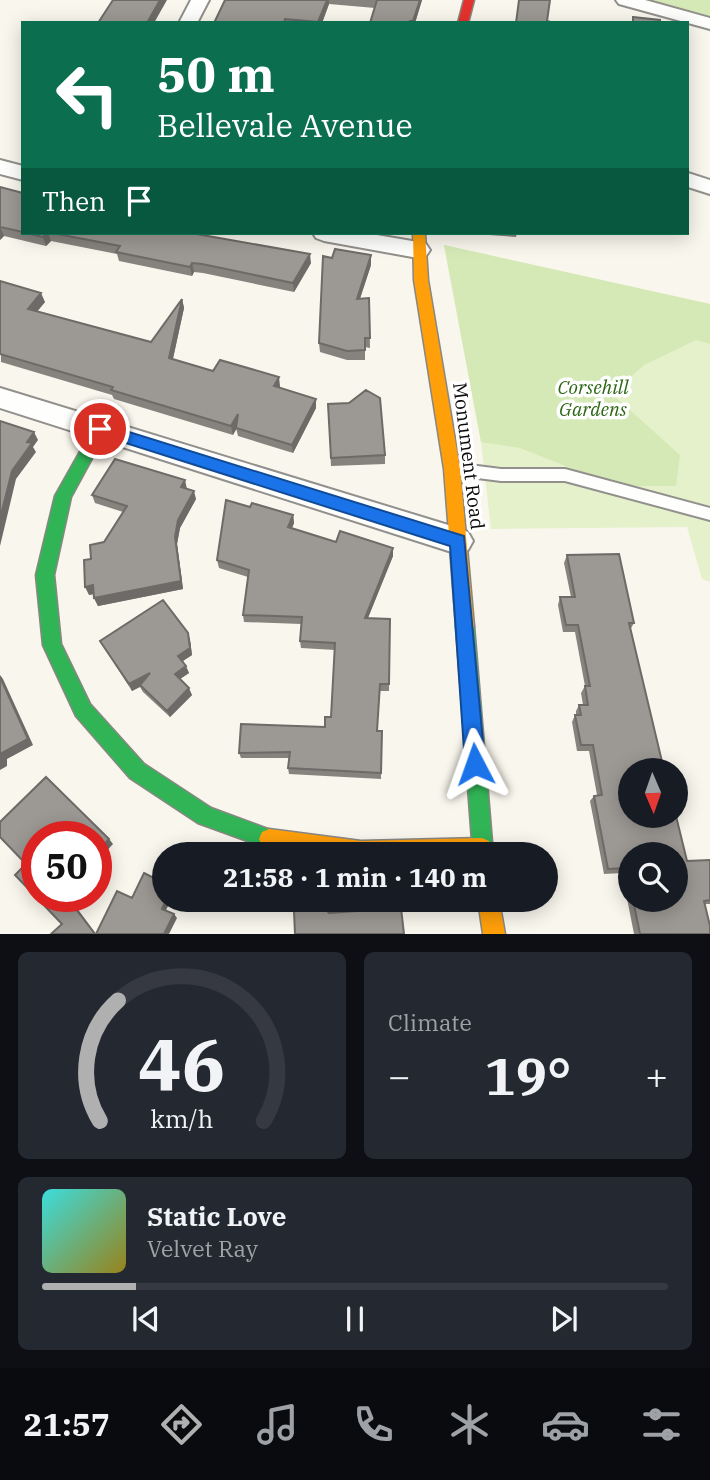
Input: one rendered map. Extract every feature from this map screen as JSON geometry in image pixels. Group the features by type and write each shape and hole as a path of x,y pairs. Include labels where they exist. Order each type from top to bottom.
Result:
{"main road":[{"path":"464,21 469,0"},
{"name":"Monument Road","path":"419,242 452,469 481,842"},
{"path":"100,429 63,496 44,575 52,645 83,710 137,771 205,816 272,840 288,842"},
{"path":"491,912 494,934"}],"street":[{"path":"189,21 200,0"},
{"path":"625,0 710,24"},
{"path":"0,167 21,172"},
{"path":"689,180 710,187"},
{"path":"345,235 419,242"},
{"path":"0,398 458,541"}],"lane":[{"path":"452,469 501,475 565,475 710,514"}],"green space":[{"path":"649,0 710,0 710,17"},
{"name":"Corsehill Gardens","path":"444,245 710,304 710,582 702,579 687,527 491,529 481,442"},
{"name":"Corsehill Gardens","path":"444,245 710,304 710,344 696,340 644,365 612,394 680,455 676,486 616,486 520,448 481,442"}],"building":[{"path":"113,0 160,0 148,21 99,21"},
{"path":"225,0 327,0 318,21 215,21"},
{"path":"377,0 420,0 413,21 371,21"},
{"path":"519,0 550,0 547,21 516,21"},
{"path":"633,17 660,20 660,21 633,21"},
{"path":"0,187 21,192 21,232 0,227"},
{"path":"62,235 202,235 310,254 293,283 202,264 192,263 190,267 116,252 120,246"},
{"path":"335,249 371,255 357,299 369,298 370,338 365,338 365,350 347,351 319,343 323,256 332,258"},
{"path":"0,281 41,293 28,309 151,342 182,299 169,358 213,371 220,360 279,377 274,386 316,399 292,445 236,428 238,414 231,426 111,390 113,387 0,354"},
{"path":"366,390 380,398 385,455 331,458 328,404 349,403"},
{"path":"0,421 34,432 27,442 32,443 12,471 0,519"},
{"path":"115,459 185,480 181,487 194,491 178,520 175,537 181,581 94,598 93,585 85,587 84,560 91,559 90,545 104,542 127,506 92,495"},
{"path":"226,500 250,507 252,503 293,515 288,527 336,542 340,531 393,548 365,618 390,619 389,684 380,684 377,731 382,731 381,773 288,768 290,752 239,753 241,724 325,727 325,717 331,717 335,643 300,641 302,617 243,615 249,570 217,560"},
{"path":"619,554 634,623 629,623 661,758 618,758 618,828 679,828 682,842 618,842 618,868 608,869 594,796 602,795 593,745 581,745 575,715 581,715 579,705 588,705 585,686 590,686 578,625 566,625 560,597 575,597 567,555"},
{"path":"163,600 188,633 190,648 178,656 186,666 175,674 189,688 167,711 140,685 150,673 129,684 100,641"},
{"path":"0,677 28,739 2,753 0,761"},
{"path":"46,777 91,821 21,821 21,859 0,837 0,822"},
{"path":"710,860 710,900 704,901 710,934 640,934 635,912 688,912 688,861"},
{"path":"21,869 21,881 15,875"},
{"path":"144,873 152,877 152,912 174,914 164,934 96,934 107,912 112,912 112,901 117,891 132,898"},
{"path":"50,912 78,912 95,934 51,934 62,924"},
{"path":"294,912 401,912 404,934 295,934"}],"traffic: fast":[{"path":"100,429 63,496 45,575 52,645 83,710 137,771 205,816 269,839"},
{"path":"465,626 482,842"}],"traffic: slow":[{"path":"419,235 421,280 452,469 465,626"},
{"path":"269,839 292,842"},
{"path":"491,912 494,934"}],"traffic: jam":[{"path":"464,21 469,0"}],"route":[{"path":"100,429 458,541 475,764"}]}
